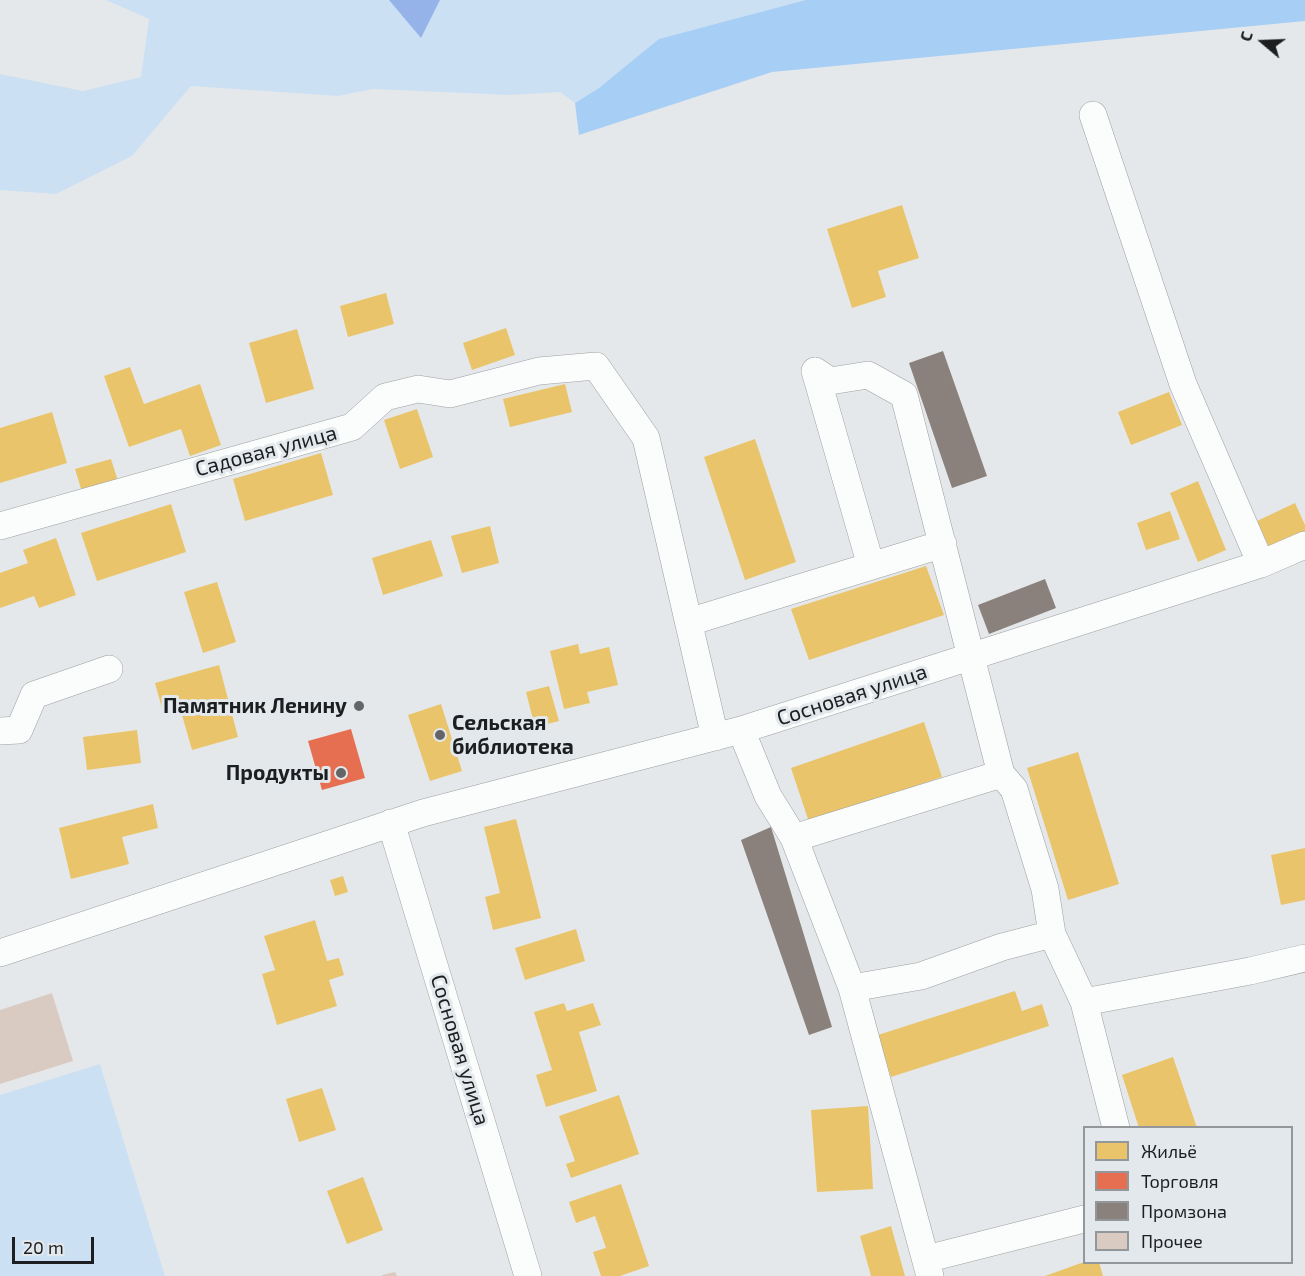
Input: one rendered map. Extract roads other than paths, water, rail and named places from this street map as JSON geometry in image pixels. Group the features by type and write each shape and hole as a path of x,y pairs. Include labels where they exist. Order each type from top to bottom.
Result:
{"street":[{"path":"1093,115 1183,384 1261,564"},
{"name":"Садовая улица","path":"0,526 352,428 385,397 418,389 450,394 539,370 597,366 646,438 715,737"},
{"path":"871,566 814,372 830,381 868,375 904,395 1001,774 1014,789 1045,889 1052,934 1084,1002 1115,1126"},
{"path":"689,622 942,544"},
{"name":"Сосновая улица","path":"0,953 434,810 741,730 1261,564 1305,545"},
{"path":"0,731 19,730 34,695 109,669"},
{"path":"741,730 768,796 794,838 852,988 928,1268 1083,1219"},
{"path":"794,838 1001,774"},
{"name":"Сосновая улица","path":"392,823 528,1276"},
{"path":"852,988 921,976 1002,947 1052,934"},
{"path":"1084,1002 1250,971 1305,958"}],"place":[{"name":"Памятник Ленину","path":"359,706"},
{"name":"Сельская библиотека","path":"440,735"},
{"name":"Продукты","path":"341,773"}]}
